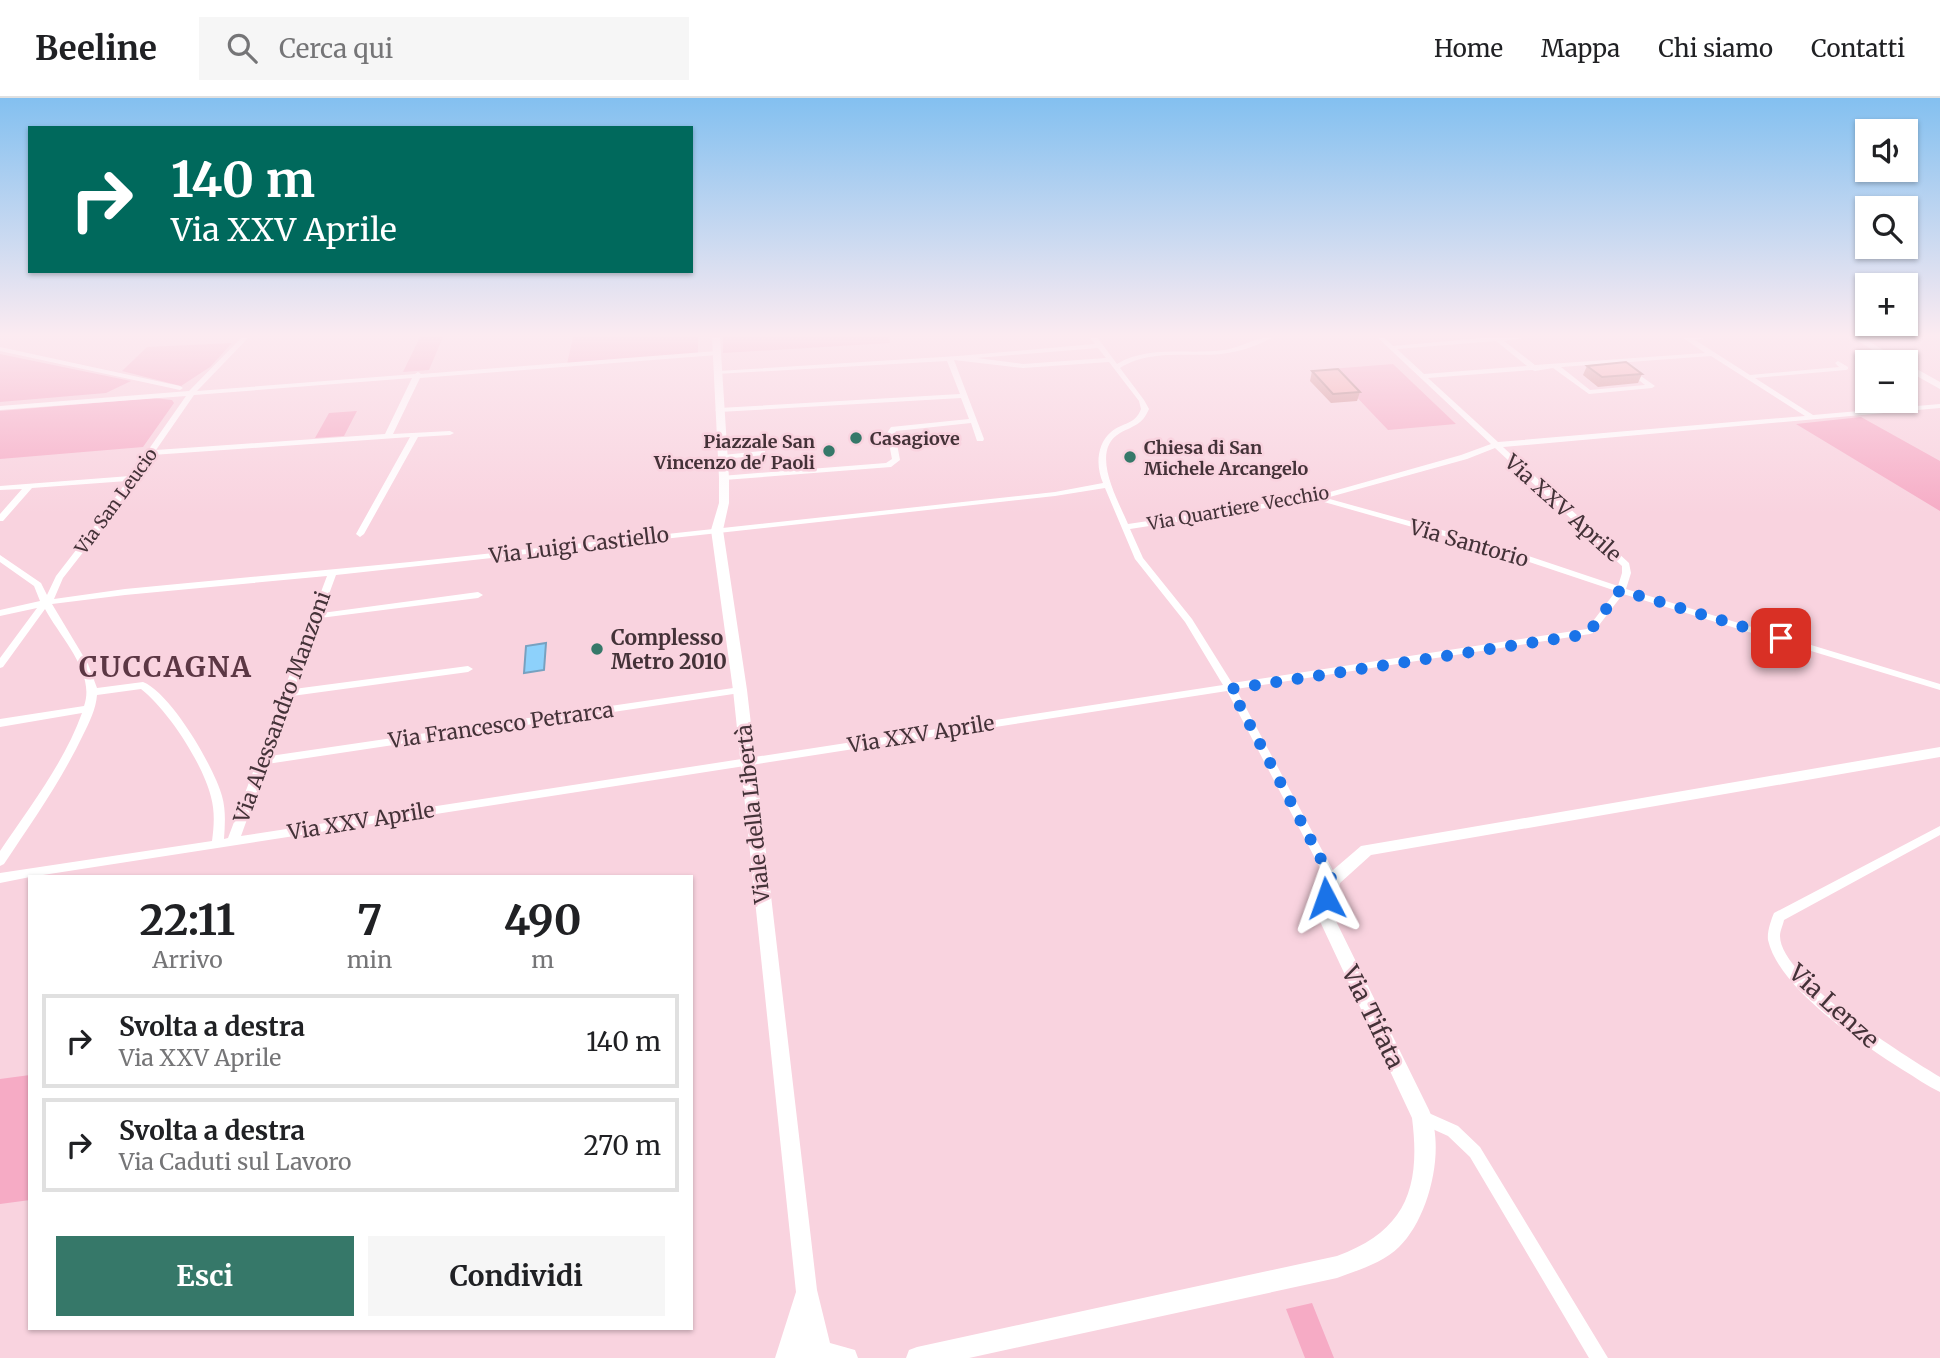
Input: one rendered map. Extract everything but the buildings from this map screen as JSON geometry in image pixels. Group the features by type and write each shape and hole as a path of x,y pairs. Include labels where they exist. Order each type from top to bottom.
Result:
{"street":[{"path":"0,408 139,396"},
{"name":"Via San Leucio","path":"0,665 190,396"},
{"path":"388,436 407,396"},
{"name":"Viale della Libertà","path":"719,396 724,478 723,503 717,530 740,690 806,1290 833,1355"},
{"path":"719,410 963,396 980,439"},
{"path":"1136,396 1145,409 1141,419 1113,434 1103,450 1102,471 1139,559 1189,621 1231,689 1332,880 1367,850 1940,752"},
{"path":"1442,396 1495,445"},
{"path":"1779,396 1811,416"},
{"name":"Via Quartiere Vecchio","path":"1125,527 1317,498 1495,445 1940,406"},
{"path":"724,478 883,466 896,460 890,448 891,433 894,429 973,421"},
{"path":"1469,421 1477,435 1472,454"},
{"path":"151,453 450,433"},
{"path":"359,534 415,435"},
{"name":"Via XXV Aprile","path":"0,878 1581,635 1590,631 1620,590 1628,570 1626,565 1495,445"},
{"path":"723,457 762,453"},
{"path":"0,488 134,478"},
{"name":"Via Luigi Castiello","path":"0,613 46,603 125,592 332,573 1108,485"},
{"path":"0,519 29,486"},
{"name":"Via Santorio","path":"1317,498 1493,547 1620,590 1940,687"},
{"path":"0,558 38,585 80,660 92,692 88,709 63,762 0,860"},
{"name":"Via Alessandro Manzoni","path":"233,841 332,573"},
{"path":"317,616 478,595"},
{"path":"288,693 468,669"},
{"path":"92,692 143,685 160,699 216,793 221,820 217,843"},
{"name":"Via Francesco Petrarca","path":"263,761 740,690"},
{"path":"0,723 88,709"},
{"name":"Via Lenze","path":"1940,830 1778,917 1771,936 1774,947 1785,963 1850,1027 1887,1054 1940,1085"},
{"name":"Via Tifata","path":"917,1358 1337,1267 1371,1254 1392,1239 1408,1215 1417,1192 1426,1165 1426,1140 1422,1117 1325,915 1332,880"},
{"path":"1422,1117 1453,1130 1475,1153 1600,1358"},
{"name":"Viale della Libertà","path":"787,1358 806,1290"},
{"path":"787,1358 809,1349 833,1355"}],"shaded area":[{"path":"0,396 73,396 0,402"},
{"path":"1355,396 1426,396 1456,424 1388,430"},
{"path":"154,398 172,400 174,403 143,447 0,459 0,411"},
{"path":"357,411 344,436 315,438 329,413"},
{"path":"1861,417 1940,461 1940,511 1796,424"},
{"path":"28,1075 28,1200 0,1204 0,1079"},
{"path":"1312,1303 1334,1358 1305,1358 1286,1309"}],"water":[{"path":"546,643 544,670 524,673 526,646"}],"place":[{"name":"Casagiove","path":"856,438"},
{"name":"Piazzale San Vincenzo de' Paoli","path":"829,451"},
{"name":"Chiesa di San Michele Arcangelo","path":"1130,457"},
{"name":"Complesso Metro 2010","path":"597,649"}],"district":[{"name":"CUCCAGNA","path":"166,667"}],"route":[{"path":"1326,898 1332,880 1231,689 1581,635 1590,631 1620,590 1781,638"}]}
